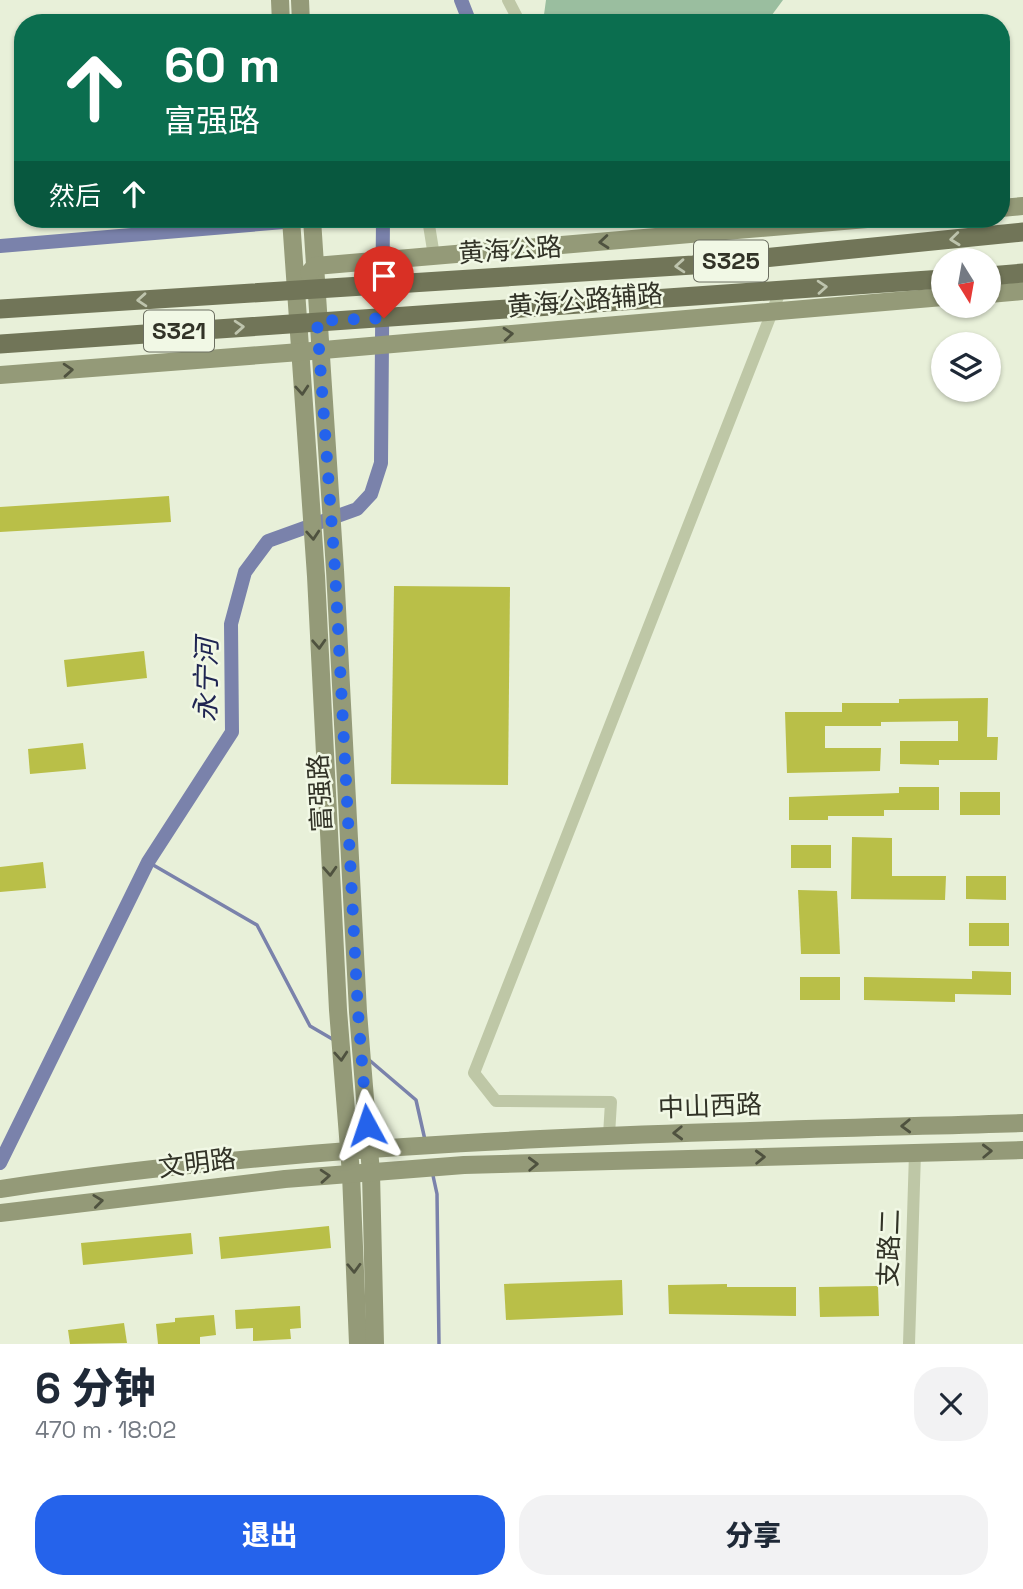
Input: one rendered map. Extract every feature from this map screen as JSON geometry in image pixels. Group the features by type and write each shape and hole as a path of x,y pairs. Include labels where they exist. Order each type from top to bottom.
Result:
{"main road":[{"path":"0,374 319,351 295,290 292,228"},
{"path":"300,352 316,288 313,228"},
{"path":"295,290 315,266 764,228"},
{"name":"黄海公路","path":"0,309 693,265 1023,232"},
{"path":"1001,275 1023,273"},
{"name":"S325","path":"358,320 931,280"},
{"path":"1001,293 1023,291"},
{"name":"黄海公路辅路","path":"319,351 931,298"},
{"name":"S321","path":"0,344 307,321 358,320"},
{"name":"富强路","path":"319,351 335,570 358,1012 369,1149"},
{"name":"富强路","path":"300,352 316,576 338,1010 348,1151"},
{"name":"中山西路","path":"398,1146 609,1135 1023,1123"},
{"name":"文明路","path":"0,1189 398,1146"},
{"path":"369,1149 375,1344"},
{"name":"中山西路","path":"400,1170 1023,1150"},
{"path":"348,1151 358,1344"},
{"name":"文明路","path":"0,1213 400,1170"}],"street":[{"path":"429,228 434,257"},
{"path":"609,1135 611,1102 496,1101 474,1073 781,289"},
{"name":"支路二","path":"909,1344 915,1153"}],"green space":[{"path":"546,0 783,0 773,14 544,14"}],"building":[{"path":"169,496 171,522 0,532 0,507"},
{"path":"394,586 510,587 508,785 391,784"},
{"path":"144,651 147,678 67,687 64,660"},
{"path":"988,698 987,737 998,737 997,760 939,760 939,765 900,764 900,741 958,741 958,721 881,722 881,726 825,726 825,748 881,748 880,771 787,773 785,712 842,712 842,703 899,703 899,699"},
{"path":"83,743 86,769 30,774 28,749"},
{"path":"899,787 939,787 939,810 884,810 884,816 828,816 828,820 789,820 789,797 899,793"},
{"path":"960,792 1000,792 1000,815 960,815"},
{"path":"852,837 892,838 892,876 946,876 945,900 851,899"},
{"path":"791,845 831,845 831,868 791,868"},
{"path":"43,862 46,888 0,892 0,867"},
{"path":"966,876 1006,876 1006,900 966,899"},
{"path":"798,890 837,891 840,954 801,954"},
{"path":"969,923 1009,923 1009,946 969,946"},
{"path":"972,971 1011,972 1011,995 955,994 955,1002 864,1000 864,977 972,979"},
{"path":"800,977 840,977 840,1000 800,1000"},
{"path":"329,1226 331,1248 221,1259 219,1237"},
{"path":"191,1233 193,1254 83,1265 81,1243"},
{"path":"622,1280 623,1315 506,1320 504,1284"},
{"path":"727,1284 727,1287 796,1287 796,1316 669,1314 668,1285"},
{"path":"878,1286 879,1316 820,1317 819,1287"},
{"path":"300,1306 301,1328 290,1329 291,1339 253,1341 253,1328 236,1329 235,1310"},
{"path":"214,1315 216,1335 200,1337 200,1344 158,1344 156,1324 175,1322 175,1318"},
{"path":"124,1323 127,1343 70,1344 68,1330"}],"waterway":[{"name":"永宁河","path":"461,0 466,14"},
{"path":"0,246 213,228"},
{"name":"永宁河","path":"0,1163 148,862 232,732 231,624 245,572 268,541 357,509 371,494 381,463 383,228"},
{"path":"148,862 257,925 310,1026 334,1040"},
{"path":"368,1059 416,1100 425,1140"},
{"path":"432,1171 437,1194 439,1344"}],"route":[{"path":"367,1125 358,1012 335,570 317,321 384,318"}]}
